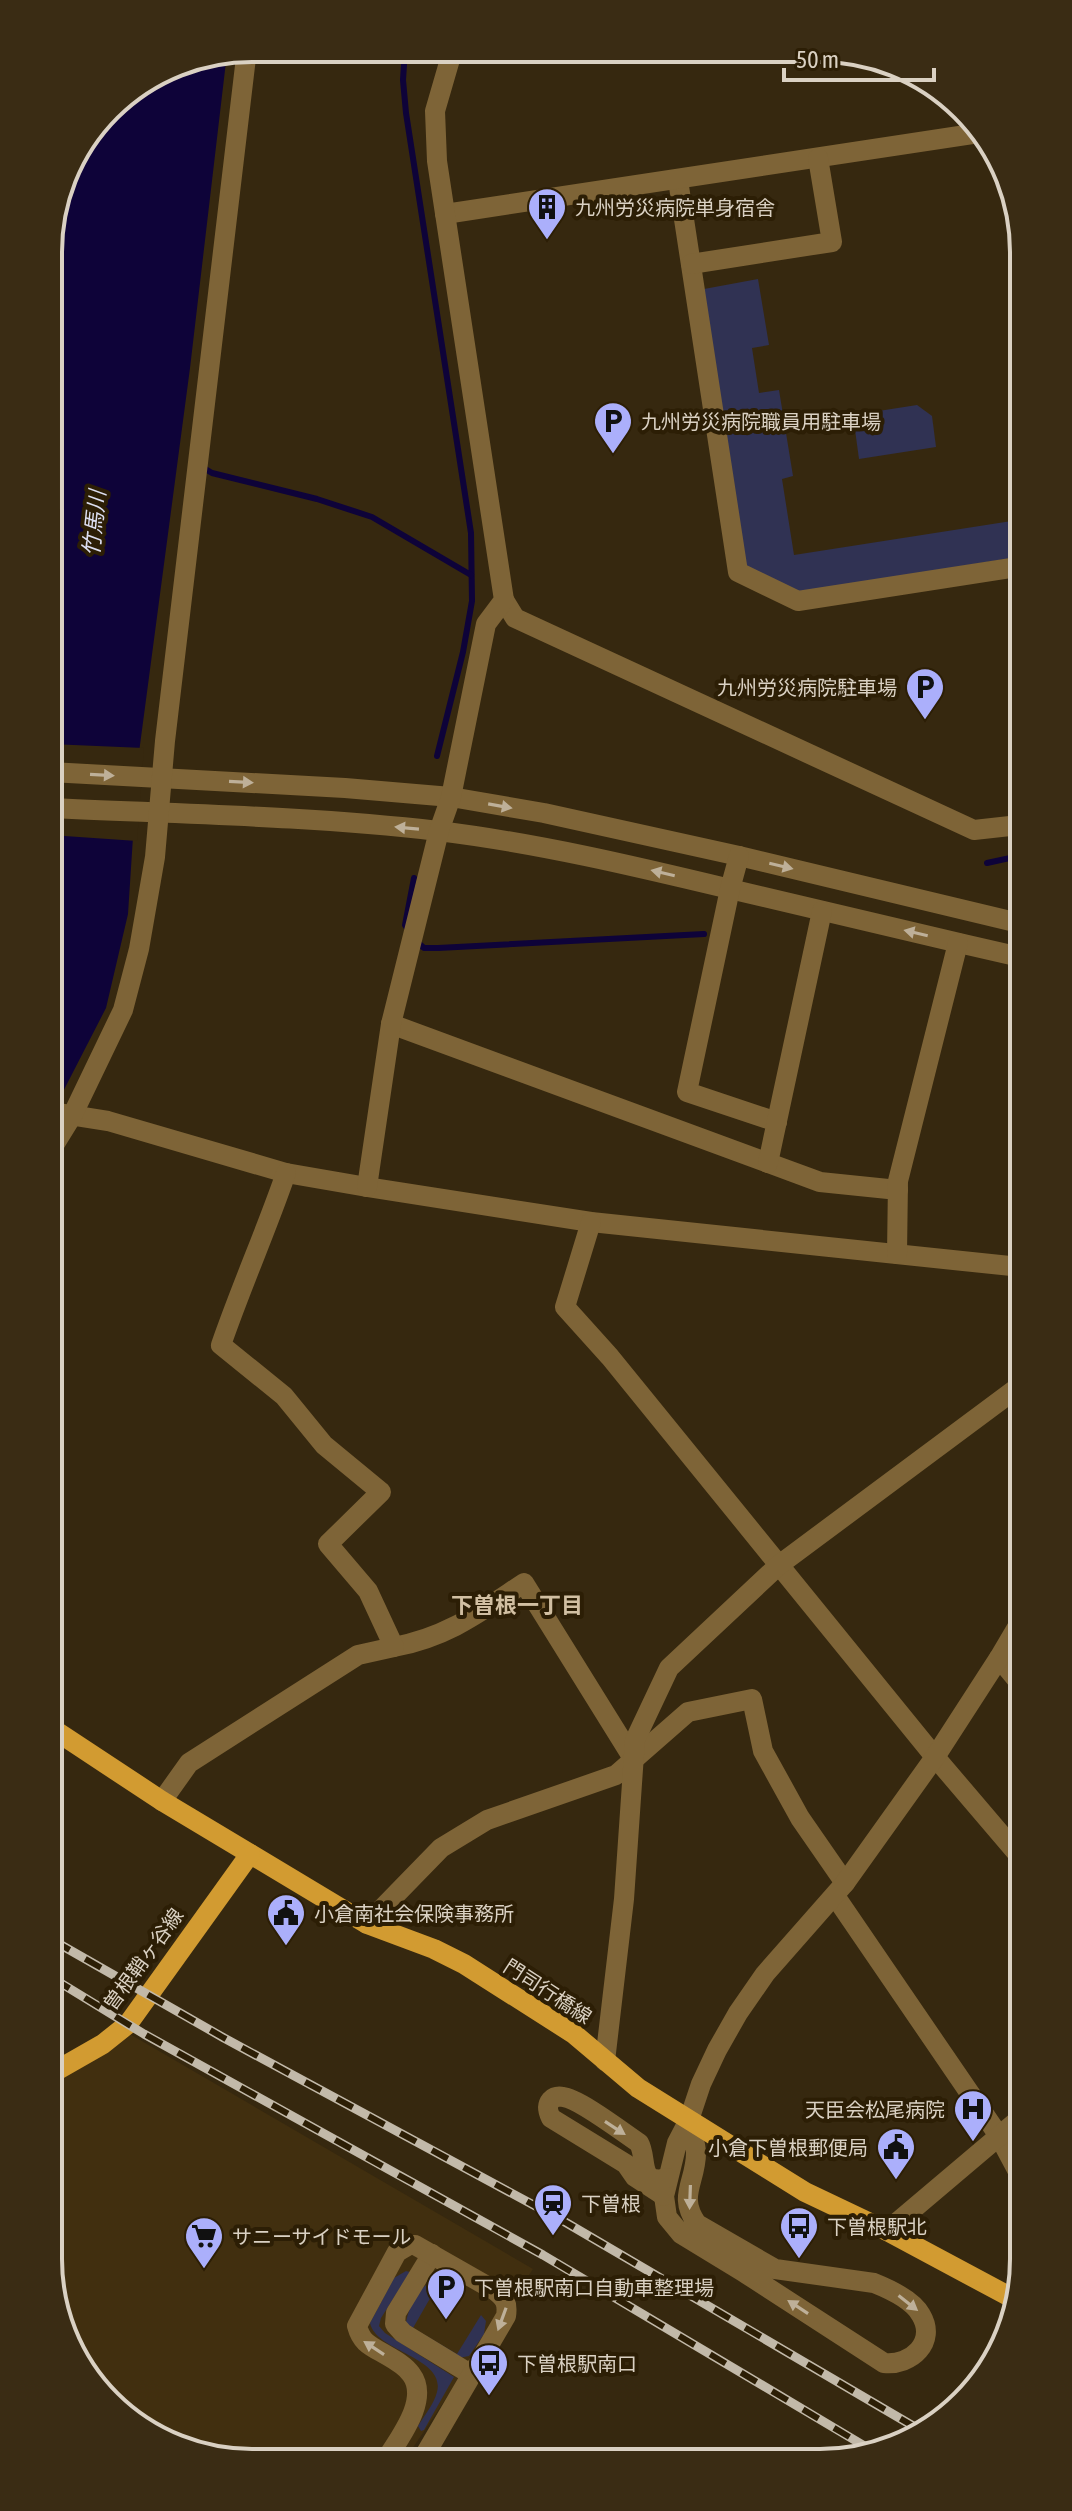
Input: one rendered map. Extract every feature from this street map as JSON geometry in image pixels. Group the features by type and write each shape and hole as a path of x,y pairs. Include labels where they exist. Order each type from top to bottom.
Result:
{"main road":[{"name":"門司行橋線","path":"62,1735 162,1801 367,1924 434,1949 464,1964 574,2034 638,2088 805,2192 887,2231 1006,2295"},
{"name":"曽根鞘ヶ谷線","path":"62,2067 103,2044 128,2024 250,1854"}],"street":[{"path":"449,62 435,111 437,161 504,600 515,618 974,830 1010,826"},
{"path":"245,63 139,949 123,1010 62,1114 108,1121 286,1173 367,1187 591,1222 1010,1266"},
{"path":"445,214 970,134"},
{"path":"691,264 832,242 818,158"},
{"path":"678,180 738,572 798,601 1010,568"},
{"path":"367,1187 391,1024 439,831 451,797 486,624 504,600"},
{"path":"62,773 451,797 544,813 739,856 1010,921"},
{"path":"62,809 312,821 439,831 581,855 1010,955"},
{"path":"739,856 687,1092 777,1122"},
{"path":"768,1163 822,911"},
{"path":"897,1254 898,1181 958,943"},
{"path":"391,1024 820,1182 898,1190"},
{"path":"286,1173 262,1244 221,1345 284,1396 324,1445 381,1492 328,1544 368,1591 394,1647"},
{"path":"591,1222 565,1307 610,1357 1010,1845"},
{"path":"605,2061 624,1899 635,1740 669,1668 779,1565 1010,1393"},
{"path":"162,1801 189,1763 358,1655 420,1642 457,1627 524,1583 634,1760"},
{"path":"689,2120 696,2154 687,2199 697,2224 775,2269 884,2287 920,2313 926,2331 920,2350 904,2362 884,2363 681,2234 667,2217 666,2187 677,2143 689,2120 701,2084 738,2013 765,1974 840,1889 935,1757 1010,1639"},
{"path":"999,1658 1010,1671"},
{"path":"367,1924 441,1848 487,1820 616,1775 688,1712 752,1699 763,1751 840,1889 1010,2157"},
{"path":"887,2231 1010,2127"},
{"path":"634,2160 648,2175 663,2180 666,2187"},
{"path":"392,2449 416,2405 418,2392 411,2373 363,2342 357,2326 397,2252 409,2245 415,2245 494,2290 504,2297 507,2307 506,2316 428,2449"},
{"path":"432,2254 396,2313 395,2324 403,2333 472,2375"}],"shaded area":[{"path":"758,279 769,345 752,348 759,393 779,390 793,476 782,479 794,555 1010,521 1010,558 800,592 749,569 704,289"},
{"path":"917,405 932,416 936,447 859,459 853,415"},
{"name":"サニーサイドモール","path":"128,2033 533,2269 412,2449 252,2449 215,2445 191,2439 157,2424 136,2410 101,2375 76,2332 64,2284 62,2077"},
{"path":"410,2272 379,2326 385,2333 454,2377 421,2431 418,2426 436,2396 437,2380 421,2362 384,2341 370,2323 394,2278"},
{"path":"428,2284 436,2288 413,2328 457,2354 481,2315 486,2321 484,2334 469,2356 459,2358 406,2324 413,2301"}],"water":[{"name":"竹馬川","path":"226,64 190,368 138,760 128,914 106,1008 62,1094 62,239 76,179 94,146 109,127 136,101 157,87 203,68"}],"pier":[{"path":"62,745 144,748 137,841 62,836"}],"waterway":[{"path":"404,62 406,113 471,533 472,601 463,652 437,756"},
{"path":"202,467 212,473 317,499 372,517 471,575"},
{"path":"987,863 1010,858"},
{"path":"409,931 405,925 414,878"},
{"path":"415,940 424,948 438,948 704,934"}],"railway":[{"path":"62,1946 224,2038 565,2222 911,2425"},
{"path":"62,1984 144,2034 543,2255 862,2444"}],"place":[{"name":"九州労災病院単身宿舎","path":"547,241"},
{"name":"九州労災病院職員用駐車場","path":"613,455"},
{"name":"九州労災病院駐車場","path":"925,721"},
{"name":"小倉南社会保険事務所","path":"286,1947"},
{"name":"天臣会松尾病院","path":"973,2143"},
{"name":"小倉下曽根郵便局","path":"896,2181"},
{"name":"下曽根","path":"553,2237"},
{"name":"下曽根駅北","path":"799,2260"},
{"name":"サニーサイドモール","path":"204,2270"},
{"name":"下曽根駅南口自動車整理場","path":"446,2321"},
{"name":"下曽根駅南口","path":"489,2397"}],"district":[{"name":"下曽根一丁目","path":"517,1605"}]}
